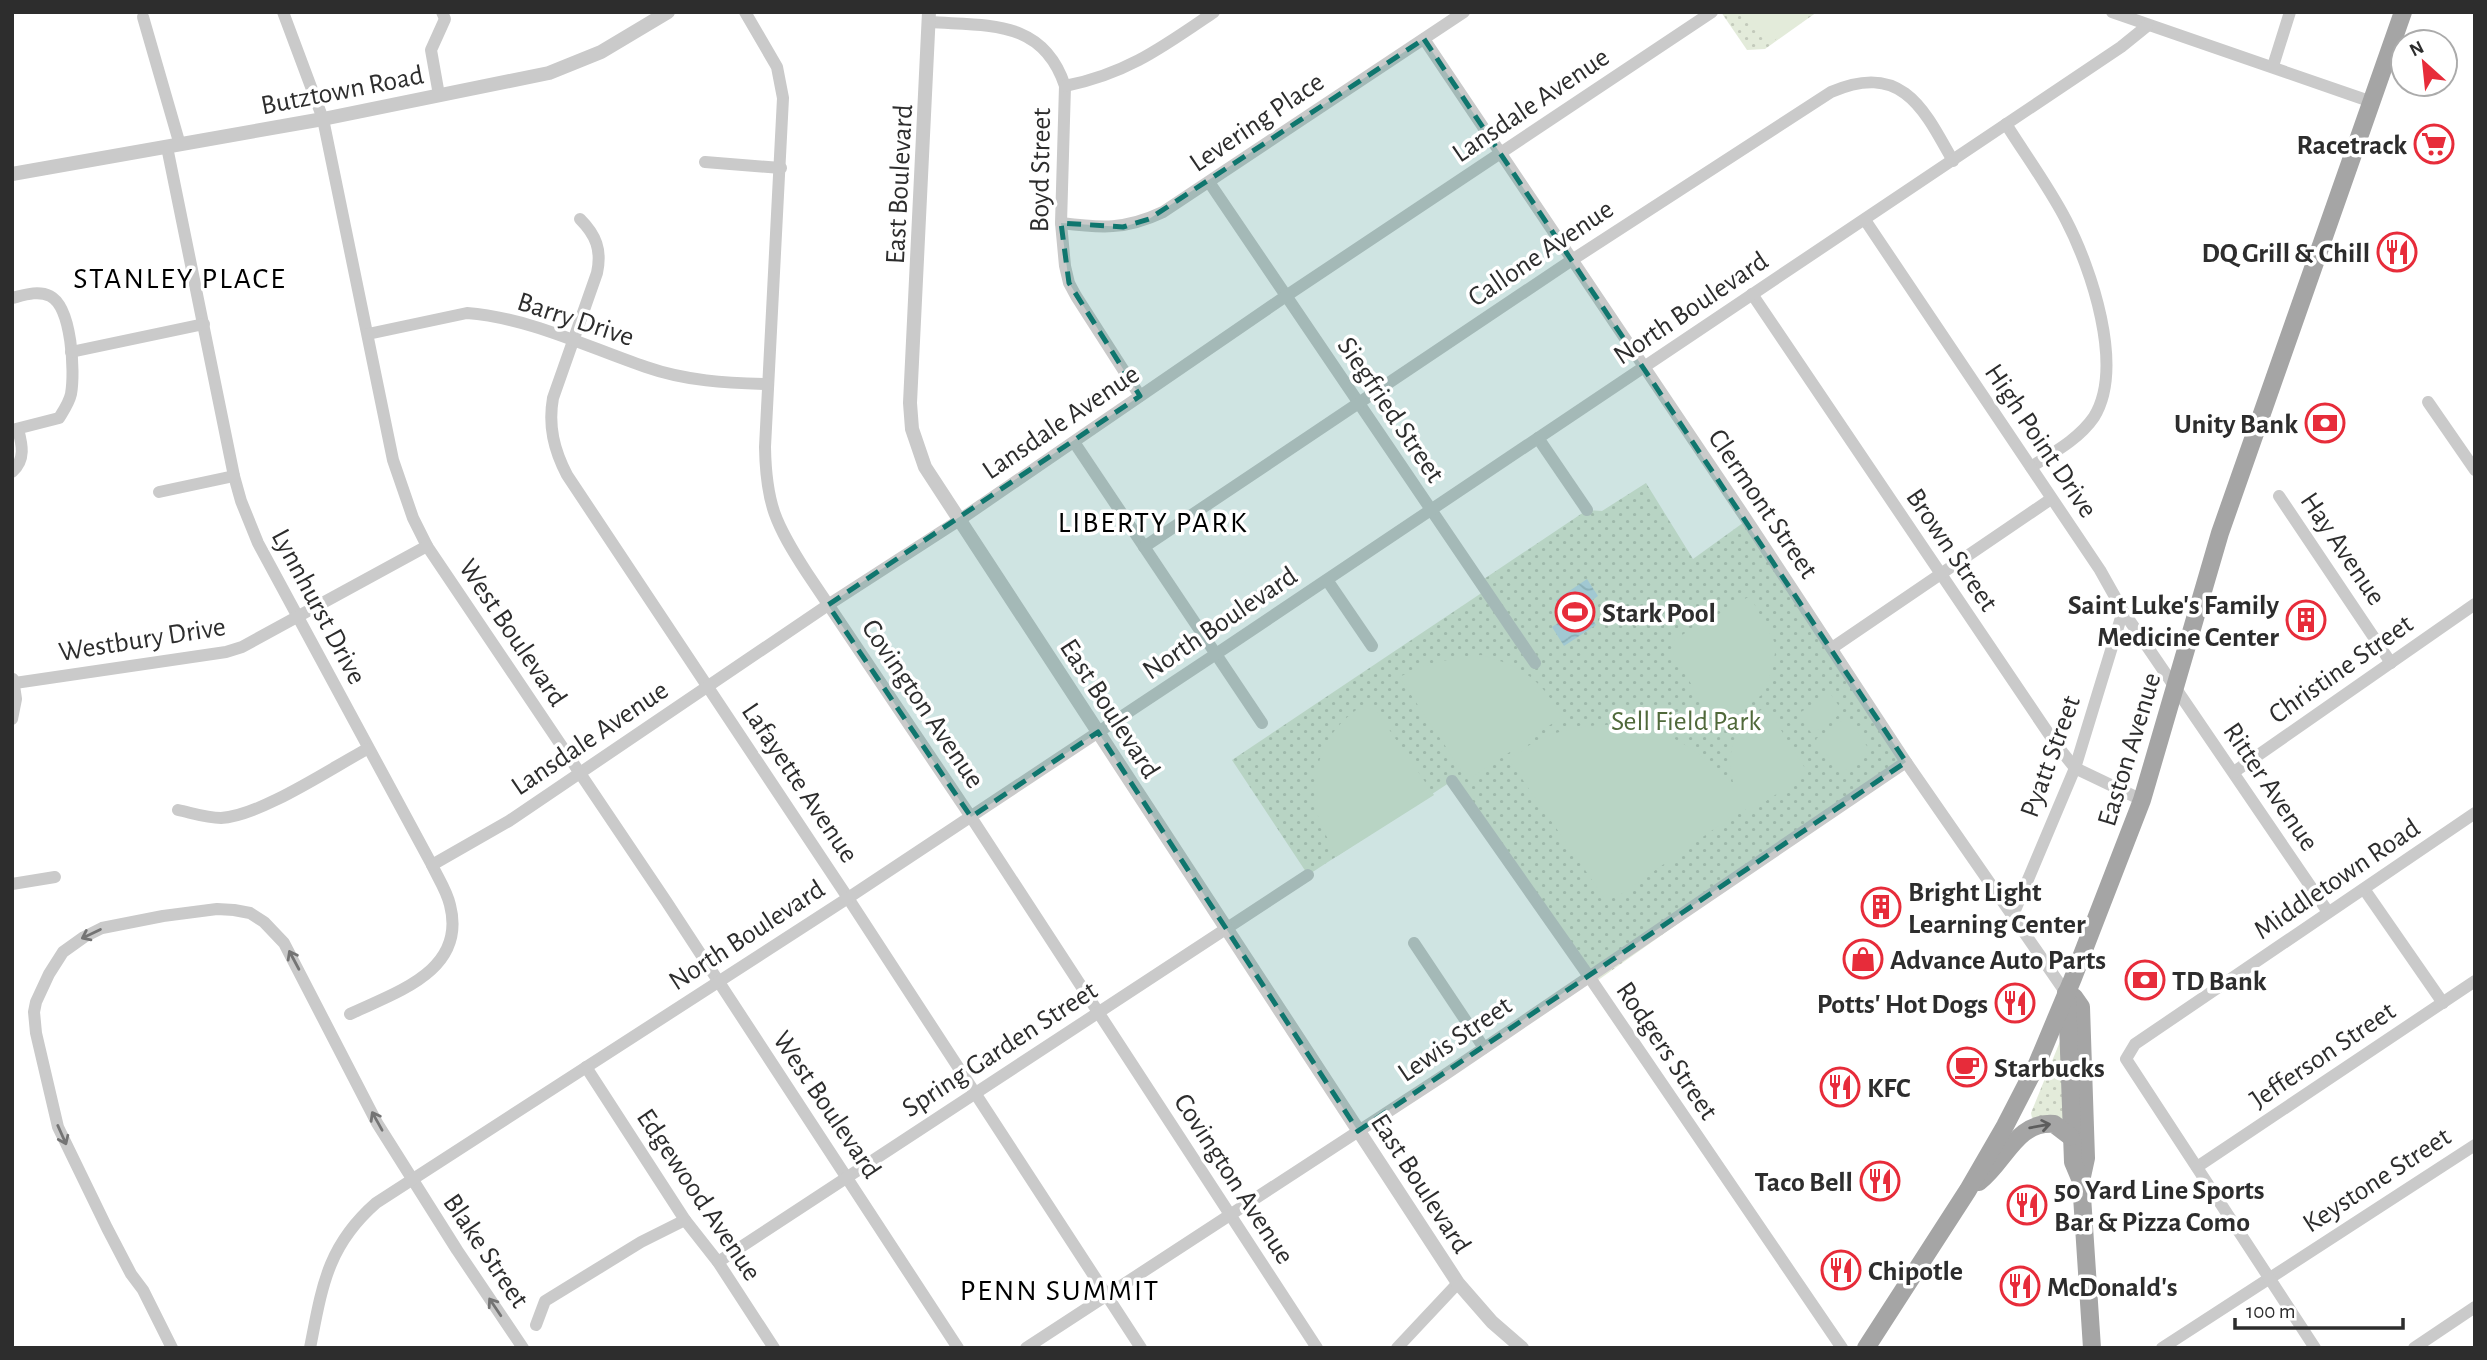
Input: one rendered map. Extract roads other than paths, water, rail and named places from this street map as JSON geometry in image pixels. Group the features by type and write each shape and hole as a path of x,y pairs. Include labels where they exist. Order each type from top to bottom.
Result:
{"main road":[{"name":"Easton Avenue","path":"1866,1348 1968,1190 2005,1126 2037,1064 2066,993 2142,800 2226,514 2403,12"},
{"path":"2066,993 2071,1137 2073,1162 2081,1181"},
{"path":"2066,993 2074,997 2081,1007 2087,1158 2081,1181 2092,1348"},
{"path":"1968,1190 1992,1172 2025,1130 2035,1124 2054,1124 2071,1137"}],"street":[{"name":"West Boulevard","path":"283,12 323,119 393,460 413,518 426,546 666,901 716,982 958,1348"},
{"path":"439,95 431,50 444,19 442,12"},
{"name":"Butztown Road","path":"12,174 323,119 549,74 601,52 668,12"},
{"name":"Covington Avenue","path":"745,12 777,67 782,84 781,168 765,447 766,486 770,504 786,541 971,817 1317,1348"},
{"path":"1065,86 1090,81 1141,60 1214,12"},
{"name":"Levering Place","path":"1061,223 1104,228 1131,225 1173,207 1464,12"},
{"name":"Lansdale Avenue","path":"432,865 509,821 1712,12"},
{"path":"2112,12 2372,102"},
{"path":"2273,66 2290,12"},
{"name":"Lynnhurst Drive","path":"143,17 173,146 204,324 241,501 258,543 450,903 453,924 448,949 428,974 350,1014"},
{"name":"Boyd Street","path":"930,17 1002,27 1027,36 1048,53 1060,70 1065,86 1061,223 1063,255 1069,283 1140,396"},
{"name":"East Boulevard","path":"930,17 910,403 912,429 925,467 1458,1283 1493,1322 1522,1348"},
{"name":"North Boulevard","path":"310,1348 328,1268 346,1233 376,1203 848,898 1432,511 1752,294 1953,162 2121,47 2147,26"},
{"name":"Clermont Street","path":"1424,39 1906,762 2066,993"},
{"name":"Callone Avenue","path":"1144,547 1572,260 1841,88 1875,83 1906,92 1930,120 1953,162"},
{"path":"2006,124 2066,219 2075,240 2096,301 2106,359 2103,396 2093,419 2064,446 2031,467"},
{"path":"705,162 781,168"},
{"name":"Siegfried Street","path":"1209,182 1535,663"},
{"name":"Lafayette Avenue","path":"580,219 594,236 600,257 597,273 553,398 551,411 556,455 584,502 848,898 1140,1348"},
{"name":"High Point Drive","path":"1865,220 2100,570 2123,611 2175,688"},
{"path":"12,298 36,293 52,297 64,312 71,352 72,387 59,418 15,429 22,453 17,469 12,472"},
{"name":"Brown Street","path":"1752,294 2055,743 2075,768 2142,800"},
{"name":"Barry Drive","path":"368,334 467,313 505,318 648,368 683,377 704,381 768,384"},
{"path":"71,352 204,324"},
{"path":"2428,402 2475,470"},
{"path":"1538,438 1587,510"},
{"path":"1074,442 1262,723"},
{"path":"159,492 234,476"},
{"name":"Hay Avenue","path":"2279,496 2391,663"},
{"path":"1832,648 2051,499"},
{"name":"Westbury Drive","path":"14,680 226,652 255,641 426,546"},
{"path":"1327,580 1372,646"},
{"name":"Christine Street","path":"2234,772 2475,604"},
{"name":"Pyatt Street","path":"2012,915 2075,768 2123,611"},
{"path":"12,719 16,699 14,680"},
{"name":"Ritter Avenue","path":"2175,688 2328,912"},
{"path":"178,810 218,818 244,814 367,748"},
{"name":"Lewis Street","path":"1026,1348 1484,1048 1906,762"},
{"name":"Rodgers Street","path":"1451,781 1588,975 1842,1348"},
{"name":"Middletown Road","path":"2197,1167 2126,1059 2135,1044 2475,814"},
{"name":"Spring Garden Street","path":"718,1262 1307,875"},
{"path":"12,884 55,877"},
{"path":"2364,888 2442,1003"},
{"name":"Blake Street","path":"173,1348 107,1228 58,1127 36,1033 34,1012 49,974 63,952 72,944 103,928 217,909 250,914 264,922 291,954 377,1123 411,1180 523,1348"},
{"path":"1414,943 1484,1048"},
{"name":"Jefferson Street","path":"2197,1167 2475,981"},
{"name":"Edgewood Avenue","path":"586,1067 685,1220 718,1262 774,1348"},
{"name":"Keystone Street","path":"2162,1348 2475,1144"},
{"path":"2197,1167 2315,1348"},
{"path":"536,1325 545,1301 641,1242 685,1220"},
{"path":"1397,1348 1458,1283"},
{"path":"2414,1348 2475,1307"}],"water":[{"name":"Stark Pool","path":"1587,579 1598,596 1584,606 1596,625 1564,646 1552,627 1567,617 1556,600"}],"place":[{"name":"Racetrack","path":"2434,144"},
{"name":"DQ Grill & Chill","path":"2397,252"},
{"name":"Unity Bank","path":"2325,423"},
{"name":"Stark Pool","path":"1575,612"},
{"name":"Saint Luke's Family Medicine Center","path":"2306,620"},
{"name":"Bright Light Learning Center","path":"1881,907"},
{"name":"Advance Auto Parts","path":"1863,959"},
{"name":"TD Bank","path":"2145,980"},
{"name":"Potts' Hot Dogs","path":"2015,1003"},
{"name":"Starbucks","path":"1967,1067"},
{"name":"KFC","path":"1840,1087"},
{"name":"Taco Bell","path":"1880,1181"},
{"name":"50 Yard Line Sports Bar & Pizza Como","path":"2027,1205"},
{"name":"Chipotle","path":"1841,1270"},
{"name":"McDonald's","path":"2020,1286"}],"district":[{"name":"STANLEY PLACE","path":"180,278"},
{"name":"LIBERTY PARK","path":"1153,522"},
{"name":"PENN SUMMIT","path":"1060,1290"}],"park label":[{"name":"Sell Field Park","path":"1686,720"}]}
